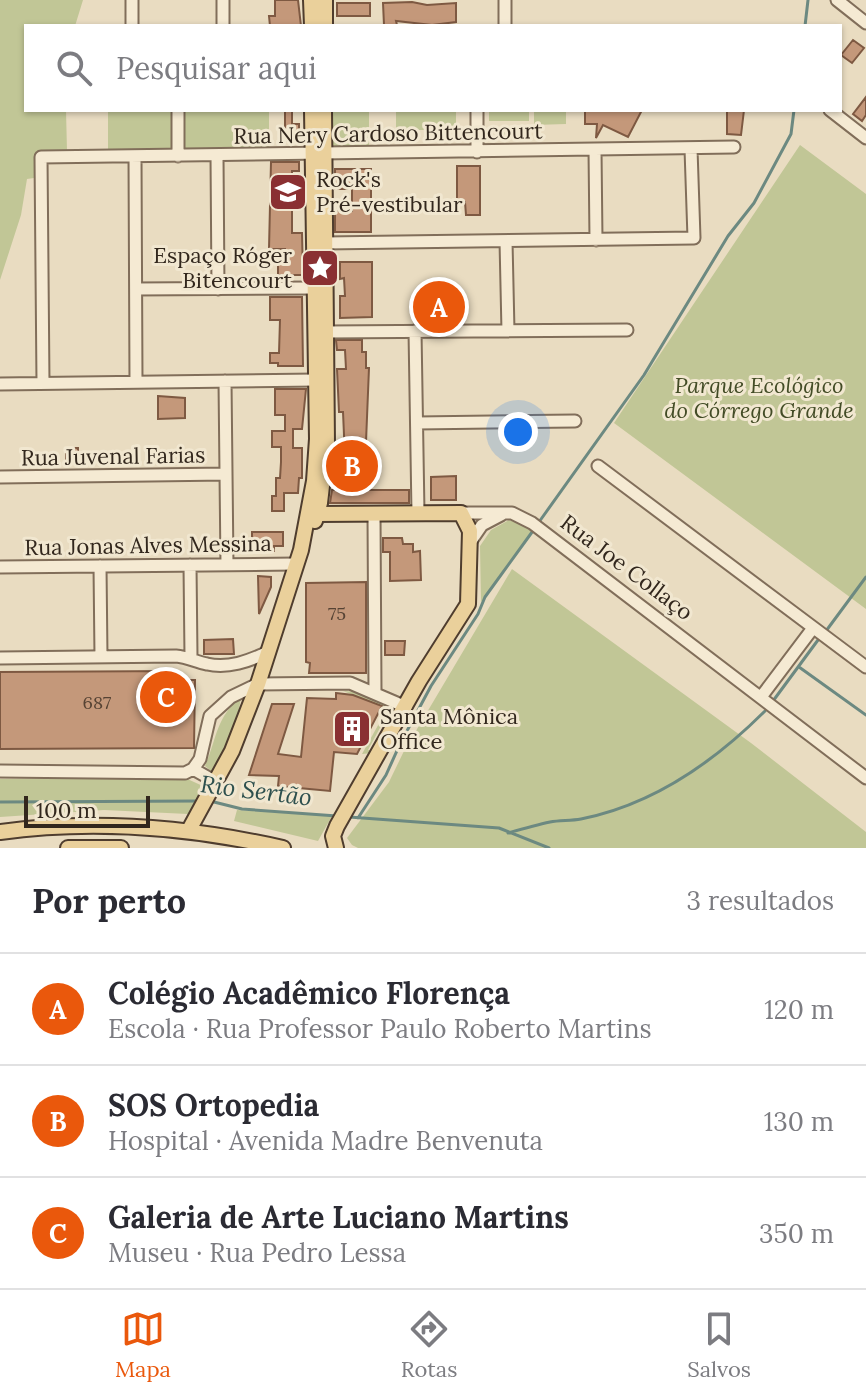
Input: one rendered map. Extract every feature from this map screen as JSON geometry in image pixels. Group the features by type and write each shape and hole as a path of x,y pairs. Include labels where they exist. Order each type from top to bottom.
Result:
{"main road":[{"path":"311,0 312,24"},
{"path":"325,0 325,24"},
{"path":"298,557 318,514 327,444 325,243 312,112"},
{"path":"189,830 240,732 298,557 316,458 315,288 318,154 324,112"},
{"path":"336,848 333,836 337,826 468,604 471,541 468,522 461,513"},
{"name":"Rua Joe Collaço","path":"318,514 461,513"},
{"path":"0,832 114,825 189,830 283,848"},
{"path":"68,848 121,848"}],"street":[{"path":"132,0 132,24"},
{"path":"223,0 223,24"},
{"path":"505,0 505,24"},
{"path":"837,0 866,23"},
{"path":"178,112 178,156"},
{"path":"477,112 477,152"},
{"path":"833,112 866,138"},
{"name":"Rua Nery Cardoso Bittencourt","path":"43,383 41,157 734,147"},
{"path":"325,243 694,238 691,149"},
{"path":"595,150 596,240"},
{"path":"135,156 136,382"},
{"path":"217,156 218,289"},
{"path":"506,241 508,331"},
{"path":"136,289 315,288"},
{"path":"326,332 627,330"},
{"path":"415,331 418,513"},
{"path":"0,384 316,380"},
{"path":"225,381 227,565"},
{"path":"417,423 575,421"},
{"path":"598,466 866,667"},
{"name":"Rua Juvenal Farias","path":"0,477 226,474"},
{"name":"Rua Joe Collaço","path":"461,513 517,515 536,526 866,778"},
{"path":"471,541 482,525 505,513"},
{"path":"374,514 375,692"},
{"name":"Rua Jonas Alves Messina","path":"0,567 227,565 298,557"},
{"path":"190,565 191,657"},
{"path":"100,566 101,657"},
{"path":"761,697 813,628"},
{"path":"0,658 191,657 207,664 234,664 248,662 268,652"},
{"path":"0,771 185,773 193,769 206,741 210,716 231,697 258,684 350,683 406,707"},
{"path":"193,769 214,786"}],"green space":[{"path":"0,0 83,0 76,24 24,24 24,112 66,112 67,151 36,151 34,178 27,179 21,215 0,280"},
{"path":"108,112 172,112 172,151 108,151"},
{"path":"182,112 269,112 269,153 182,153"},
{"path":"330,112 369,112 369,146 330,146"},
{"path":"396,112 456,112 456,130 396,130"},
{"path":"489,112 529,112 529,121 489,121"},
{"path":"534,112 566,112 566,124 534,125"},
{"path":"500,128 522,128 522,139 500,139"},
{"name":"Parque Ecológico do Córrego Grande","path":"800,145 866,194 866,609 614,423"},
{"path":"509,520 534,529 481,602 480,546 491,530"},
{"path":"512,569 751,743 866,832 866,848 358,848 352,845 347,838 389,782 404,751"},
{"path":"343,691 356,692 385,705 388,713 368,750 375,750 372,753 362,754 386,711 382,706"},
{"path":"241,697 236,728 216,775 205,766 222,720"},
{"path":"183,777 205,787 188,814 104,810 0,817 0,779"},
{"path":"237,810 332,816 318,841 234,821"}],"building":[{"path":"275,0 298,0 301,24 270,24 269,16 275,16"},
{"path":"337,3 370,3 370,16 337,16"},
{"path":"383,3 456,3 456,22 423,24 396,21 397,24 384,24"},
{"path":"853,40 864,48 852,63 842,54"},
{"path":"866,97 866,115 862,121 853,114"},
{"path":"285,112 292,112 292,124 299,124 299,141 285,141"},
{"path":"585,112 641,112 628,137 603,125 596,138 597,124 585,124"},
{"path":"727,112 744,112 741,135 727,134"},
{"path":"271,162 299,162 299,171 292,171 292,233 302,233 303,275 278,275 278,263 285,263 285,249 269,249"},
{"path":"457,166 480,166 480,215 466,215 465,202 457,203"},
{"path":"335,169 371,169 371,232 335,232 335,211 352,211 352,189 335,189"},
{"path":"340,262 372,262 372,317 340,318 340,296 345,296 344,278 340,279"},
{"path":"270,297 302,297 303,366 270,363 270,353 279,353 280,320 270,320"},
{"path":"336,340 362,340 362,352 366,352 366,368 369,368 367,490 409,490 409,503 330,503 332,490 338,490 339,458 345,458 337,369 346,369 345,350 337,350"},
{"path":"275,389 306,389 302,429 293,429 293,448 302,448 302,478 299,478 298,493 284,493 284,511 272,511 276,478 280,478 281,447 272,447 272,431 285,431 285,415 275,415"},
{"path":"158,396 185,398 185,418 158,419"},
{"path":"66,448 78,448 78,463 66,463"},
{"path":"456,476 456,500 431,500 431,477"},
{"path":"252,532 283,532 283,546 274,546 274,551 252,551"},
{"path":"383,538 402,538 403,544 413,544 413,552 420,551 421,580 390,581 390,552 383,552"},
{"path":"258,576 271,577 271,587 259,614"},
{"path":"366,582 366,673 309,673 310,663 306,662 306,583"},
{"path":"233,639 234,654 204,654 204,640"},
{"path":"385,641 405,641 404,655 385,655"},
{"path":"177,671 177,680 195,680 194,748 0,749 0,672"},
{"path":"336,693 353,695 382,706 357,754 334,752 330,791 278,786 279,776 249,775 272,704 294,704 278,754 301,757 307,698 336,699"}],"waterway":[{"path":"805,24 808,0"},
{"path":"539,522 644,375 728,236 754,203 791,134 794,112"},
{"path":"358,818 386,775 431,686 478,614 485,597 535,528"},
{"path":"826,631 866,577"},
{"path":"773,701 818,640"},
{"path":"799,667 866,715"},
{"path":"508,833 607,812 657,792 704,763 765,711"},
{"name":"Rio Sertão","path":"0,802 199,801"},
{"name":"Rio Sertão","path":"210,801 242,809 337,816"},
{"name":"Rio Sertão","path":"349,817 499,828 549,848"}],"place":[{"name":"Rock's Pré-vestibular","path":"288,192"},
{"name":"Espaço Róger Bitencourt","path":"320,268"},
{"name":"Colégio Acadêmico Florença","path":"439,307"},
{"name":"SOS Ortopedia","path":"352,466"},
{"name":"Galeria de Arte Luciano Martins","path":"166,697"},
{"name":"Santa Mônica Office","path":"352,729"}]}
